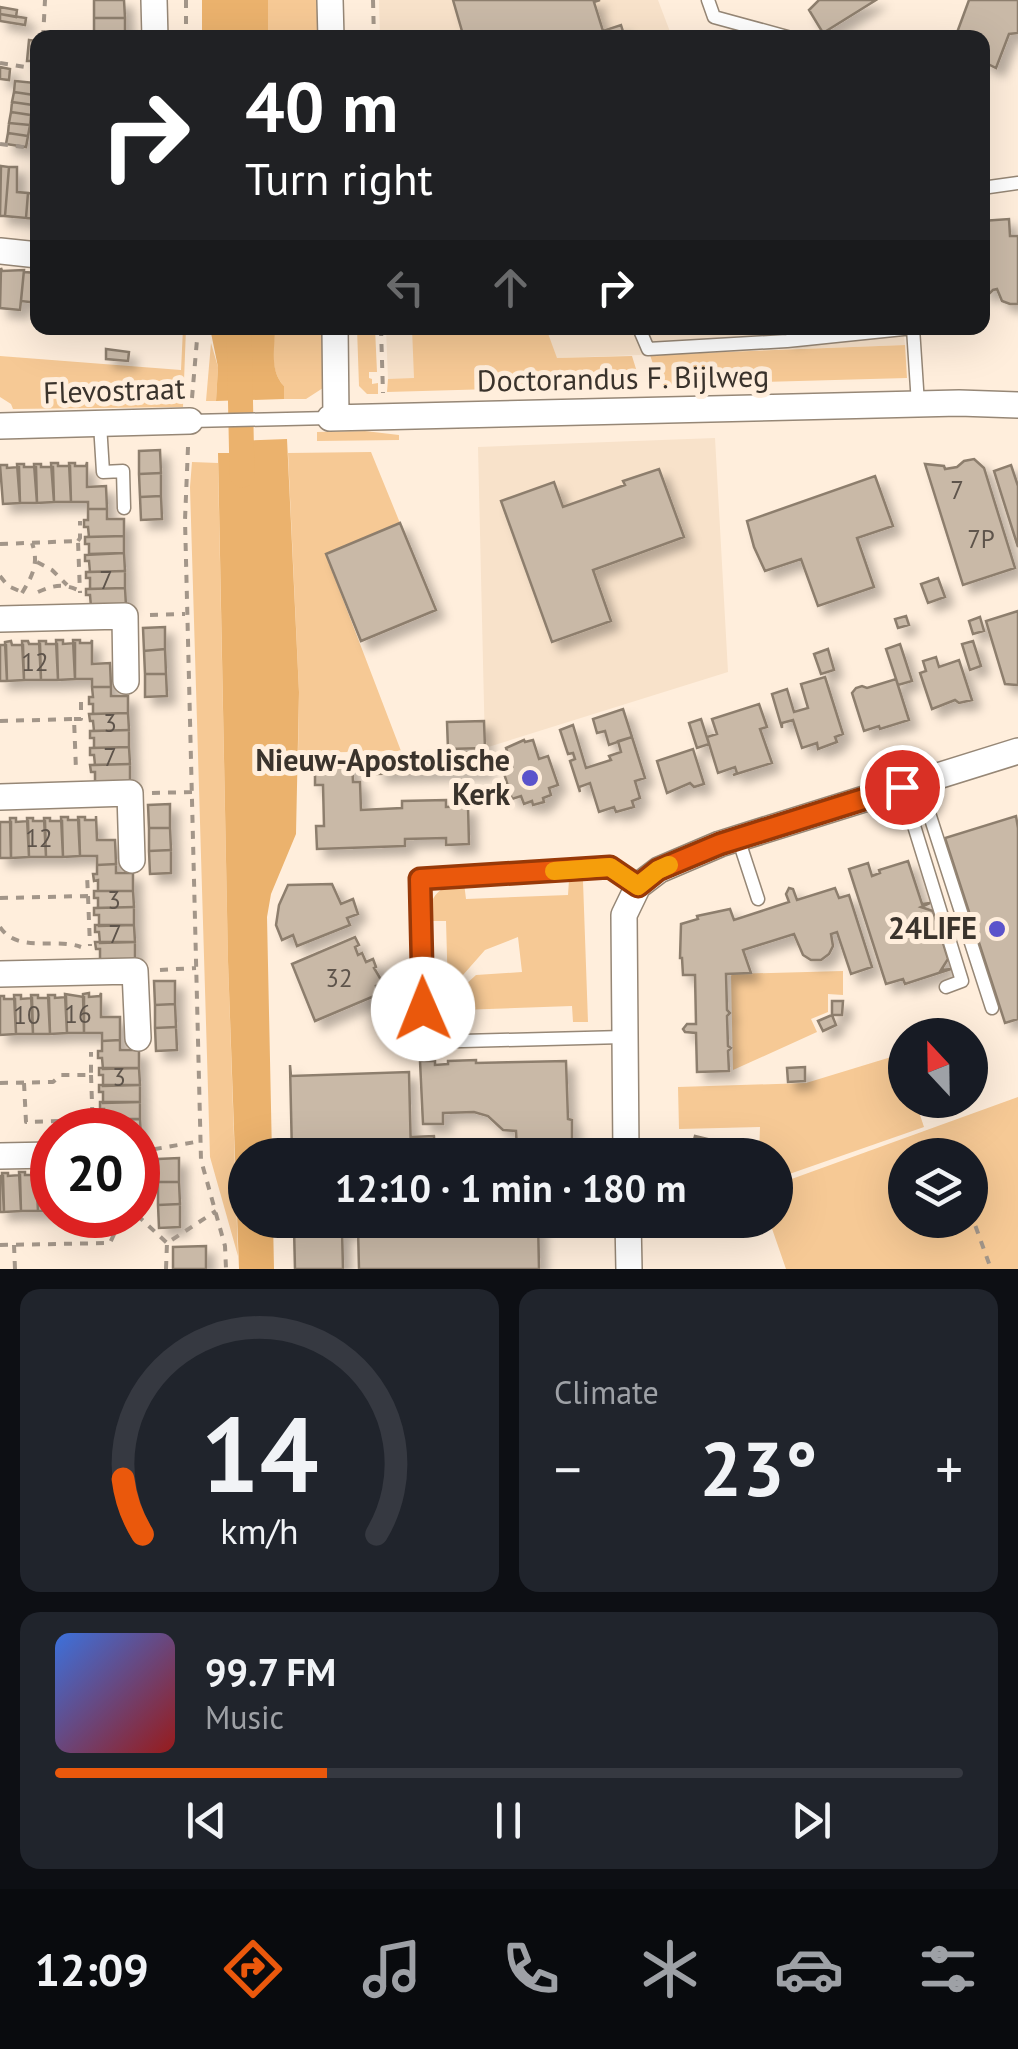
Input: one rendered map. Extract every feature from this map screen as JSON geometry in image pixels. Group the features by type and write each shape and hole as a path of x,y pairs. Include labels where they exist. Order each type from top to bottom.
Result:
{"street":[{"path":"154,0 154,30"},
{"path":"330,0 331,30"},
{"path":"0,251 30,254"},
{"path":"333,418 335,335"},
{"name":"Doctorandus F. Bijlweg","path":"333,418 1018,404"},
{"name":"Flevostraat","path":"0,426 190,421"},
{"path":"0,619 80,604 125,616 126,681"},
{"path":"626,1138 624,914 638,886 658,870 738,838 1018,751"},
{"path":"0,797 130,793 132,860"},
{"path":"0,974 136,970 138,1038"},
{"path":"0,1156 30,1155"},
{"path":"628,1238 629,1269"}],"lane":[{"path":"708,0 714,17 762,30"},
{"path":"990,187 1018,183"},
{"path":"642,335 648,349 845,335"},
{"path":"913,335 918,404"},
{"name":"Doctorandus F. Bijlweg","path":"230,420 333,418"},
{"name":"Flevostraat","path":"190,421 230,420"},
{"path":"100,424 103,472 122,471 124,508"},
{"path":"911,785 962,981 946,986"},
{"path":"911,785 992,1008"},
{"path":"738,838 758,899"},
{"path":"624,1037 424,1042 420,879 610,867 638,886"}],"path":[{"path":"43,30 45,0"},
{"path":"186,0 186,30"},
{"path":"373,0 374,30"},
{"path":"0,63 30,68"},
{"path":"0,144 30,148"},
{"path":"197,335 184,520 201,1160 225,1246 226,1269"},
{"path":"381,335 383,416"},
{"path":"80,521 80,604"},
{"path":"0,544 78,541"},
{"path":"22,593 37,562 32,543"},
{"path":"37,562 52,570 80,604"},
{"path":"0,576 8,586 22,593 67,585"},
{"path":"125,616 188,614"},
{"path":"0,720 81,720 81,700"},
{"path":"74,719 76,769 85,778 85,794"},
{"path":"130,793 192,792"},
{"path":"0,927 10,939 72,944 90,950 87,875"},
{"path":"0,898 88,896"},
{"path":"136,970 197,968"},
{"path":"91,1052 92,1108"},
{"path":"0,1083 54,1082 61,1075 91,1075"},
{"path":"24,1082 26,1122 30,1122"},
{"path":"160,1148 201,1141"},
{"path":"167,1243 216,1211"},
{"path":"160,1236 167,1243 166,1269"},
{"path":"0,1245 110,1243 112,1238"},
{"path":"980,1238 991,1269"},
{"path":"14,1245 14,1269"}],"shaded area":[{"path":"202,0 268,0 268,30 202,30"},
{"path":"268,0 317,0 318,30 268,30"},
{"path":"379,0 658,0 669,30 380,30"},
{"path":"183,335 186,335 183,407 13,409 0,397 0,356 181,370"},
{"path":"211,335 275,335 275,366 284,386 284,399 216,401 218,367"},
{"path":"274,335 326,335 327,388 306,399 284,399 273,351"},
{"path":"357,335 375,335 377,372 369,372 369,378 372,384 378,383 378,394 367,394 359,386"},
{"path":"386,335 904,335 905,345 558,358 414,379 388,379"},
{"path":"412,335 549,335 557,358 632,356 641,385 387,392 388,379 414,378"},
{"path":"211,343 218,367 216,401 206,401"},
{"path":"905,345 907,378 660,385 650,355"},
{"path":"317,432 399,435 399,440 317,441"},
{"path":"715,438 728,672 485,748 478,447"},
{"path":"287,439 299,692 296,834 271,894 267,917 272,1138 234,1138 218,453 235,453 235,441"},
{"path":"371,452 400,523 326,555 401,751 298,753 299,692 288,453"},
{"path":"192,462 218,463 234,1138 228,1138 228,1221 210,1157"},
{"path":"569,880 583,881 588,1022 573,1022 572,1006 460,1010 451,998 476,975 522,972 518,937 485,950 448,992 446,921 428,921 437,893 464,883 466,899 568,895"},
{"path":"843,971 843,995 828,994 828,1012 811,1019 817,1032 733,1070 731,974"},
{"path":"888,1058 888,1118 921,1118 924,1127 793,1173 793,1138 760,1138 760,1127 679,1129 678,1087 806,1083"},
{"path":"1018,1097 1018,1269 786,1269 775,1238 793,1238 793,1178 888,1144 888,1238 988,1238 988,1138 905,1138 960,1118 988,1118 988,1108"},
{"path":"238,1238 273,1238 274,1269 239,1269"}],"building":[{"path":"94,0 124,0 125,18 94,18"},
{"path":"453,0 600,0 594,2 603,30 462,30"},
{"path":"819,0 876,0 828,30 821,30 809,10"},
{"path":"969,0 1018,0 1018,33 1009,34 996,68 990,65 990,30 958,30"},
{"path":"0,7 17,10 16,17 0,14"},
{"path":"0,14 26,18 25,25 0,21"},
{"path":"94,18 125,18 125,30 94,30"},
{"path":"0,67 10,69 9,80 0,79"},
{"path":"15,81 30,82 30,94 14,92"},
{"path":"14,92 30,94 30,105 12,102"},
{"path":"12,102 30,105 30,115 11,112"},
{"path":"11,112 30,115 30,125 9,123"},
{"path":"9,123 30,125 28,136 8,133"},
{"path":"8,133 28,136 26,147 6,144"},
{"path":"1,166 9,167 5,216 0,216"},
{"path":"9,167 17,167 17,192 28,193 26,218 5,216"},
{"path":"28,193 30,193 30,218 26,218"},
{"path":"1009,219 1010,236 1018,236 1018,304 1002,301 997,289 990,293 990,220"},
{"path":"1,268 24,270 20,310 0,308"},
{"path":"24,270 30,272 30,302 21,301"},
{"path":"106,349 129,352 128,361 106,359"},
{"path":"160,450 161,473 139,474 139,451"},
{"path":"974,459 984,468 1015,568 963,585 925,464 945,469"},
{"path":"87,462 87,487 106,486 107,509 88,509 88,502 71,502 69,463 86,466"},
{"path":"51,463 70,466 71,502 54,502"},
{"path":"17,464 36,467 37,503 20,503"},
{"path":"34,464 53,467 54,502 37,503"},
{"path":"0,465 19,467 20,503 3,504"},
{"path":"1011,465 1018,486 1018,547 994,471"},
{"path":"659,469 684,537 593,570 611,621 552,642 501,501 554,482 563,507"},
{"path":"161,473 161,496 140,497 139,474"},
{"path":"875,476 893,526 857,538 874,587 818,606 801,559 765,571 747,521"},
{"path":"161,496 162,519 141,520 140,497"},
{"path":"88,509 107,509 107,519 124,519 124,536 89,537 88,527 84,527"},
{"path":"400,523 436,610 361,641 326,554"},
{"path":"124,536 124,553 89,554 89,544 85,544 85,537"},
{"path":"124,553 125,571 90,572 89,561 85,561 85,555"},
{"path":"125,571 125,588 90,589 90,578 86,578 86,572"},
{"path":"938,578 945,597 928,603 921,584"},
{"path":"125,588 126,606 91,607 90,595 86,595 86,589"},
{"path":"1018,611 1018,685 1005,684 986,621"},
{"path":"906,616 909,625 898,628 895,619"},
{"path":"980,617 984,631 973,634 969,621"},
{"path":"165,627 165,649 144,651 143,628"},
{"path":"56,640 75,643 75,679 58,680"},
{"path":"73,640 92,640 92,664 110,663 111,687 92,687 92,679 75,679"},
{"path":"11,641 12,645 23,645 24,680 7,681 5,642"},
{"path":"22,641 40,644 41,680 24,680"},
{"path":"39,641 57,644 58,680 41,680"},
{"path":"973,641 981,666 970,670 962,644"},
{"path":"900,644 912,681 898,685 886,649"},
{"path":"0,645 6,645 7,681 0,681"},
{"path":"165,649 166,674 145,674 144,651"},
{"path":"828,649 834,670 821,674 814,654"},
{"path":"936,657 939,667 959,660 972,700 955,700 932,709 920,673 926,671 923,661"},
{"path":"145,674 166,674 167,696 145,697"},
{"path":"825,677 843,734 835,737 837,742 818,749 817,743 802,748 793,720 782,723 782,728 772,694 787,689 794,712 808,708 801,684"},
{"path":"896,679 909,720 864,731 852,693 862,686"},
{"path":"92,687 111,687 111,696 128,696 128,713 93,714 93,704 89,704"},
{"path":"759,704 767,727 760,729 772,763 733,775 737,773 735,767 718,773 707,737 717,734 712,719"},
{"path":"623,709 632,737 609,745 605,731 597,733 593,719"},
{"path":"128,713 129,730 94,731 89,714"},
{"path":"701,719 709,744 697,748 689,723"},
{"path":"484,721 485,748 448,749 447,722"},
{"path":"573,725 586,768 611,760 609,756 621,752 618,741 632,737 645,778 635,781 640,798 632,801 634,807 599,812 590,783 579,787 580,792 570,761 575,759 573,753 568,754 560,730"},
{"path":"129,730 129,747 94,748 94,738 90,738 90,731"},
{"name":"Nieuw-Apostolische Kerk","path":"533,740 539,759 548,756 558,785 549,788 551,795 543,798 544,802 533,805 532,801 524,804 521,796 512,799 503,770 512,767 506,748"},
{"path":"129,747 130,764 95,765 94,755 90,755 90,748"},
{"path":"693,749 704,784 694,787 690,783 667,793 657,761"},
{"path":"485,752 486,771 377,774 377,754"},
{"path":"352,761 353,782 360,782 361,810 402,808 402,801 446,800 446,807 468,806 469,844 446,845 446,838 405,839 405,846 317,849 316,826 324,826 323,785 315,785 315,762"},
{"path":"130,764 130,783 95,783 90,765"},
{"path":"170,804 170,828 149,828 148,805"},
{"path":"96,816 97,840 115,840 116,864 97,865 97,856 80,856 78,817 96,820"},
{"name":"24LIFE","path":"1016,816 1018,1019 1005,1023 945,838"},
{"path":"61,817 79,820 80,856 63,857"},
{"path":"10,818 28,821 29,857 11,858"},
{"path":"27,818 45,821 46,857 29,857"},
{"path":"44,818 62,821 63,857 46,857"},
{"path":"0,822 11,822 11,858 0,858"},
{"path":"149,828 170,828 171,850 149,851"},
{"path":"171,850 171,873 150,874 149,851"},
{"path":"908,861 922,904 930,903 921,907 933,911 948,959 941,970 951,969 905,984 903,979 886,984 849,869 868,863 872,876"},
{"path":"116,864 116,873 133,873 133,891 98,891 98,880 94,881 93,874 97,874 97,865"},
{"path":"332,884 341,904 353,899 358,914 347,918 350,925 297,946 293,935 282,940 276,925 288,885"},
{"path":"789,888 797,900 835,888 839,898 849,895 872,967 851,974 837,932 831,934 833,946 821,960 803,955 794,934 743,950 751,973 726,974 729,1071 697,1072 696,1033 683,1029 687,1024 696,1024 695,975 683,975 681,924 730,909 734,920 789,902"},
{"path":"94,891 133,891 134,907 98,908"},
{"path":"134,907 134,925 99,926 99,915 94,915 94,908"},
{"path":"95,925 134,925 135,942 100,943"},
{"path":"355,937 358,955 362,953 366,962 373,959 383,983 376,986 379,994 315,1021 292,964"},
{"path":"95,942 135,942 135,960 100,960"},
{"path":"154,981 175,981 175,1004 155,1005"},
{"path":"89,993 89,997 101,993 101,1017 120,1017 120,1040 102,1041 102,1033 84,1033 83,994"},
{"path":"65,994 84,997 84,1033 67,1033"},
{"path":"14,995 32,998 33,1034 16,1034"},
{"path":"31,995 49,998 50,1034 33,1034"},
{"path":"48,995 66,997 67,1033 50,1034"},
{"path":"0,996 15,999 16,1034 0,1035"},
{"path":"832,1001 843,1001 842,1015 832,1015"},
{"path":"175,1004 176,1027 155,1028 155,1005"},
{"path":"832,1015 836,1025 823,1031 818,1021"},
{"path":"176,1027 177,1050 156,1051 155,1028"},
{"path":"120,1040 120,1050 139,1050 139,1068 103,1069 102,1058 98,1058 102,1041"},
{"path":"420,1061 435,1061 435,1065 448,1061 566,1061 572,1138 516,1138 516,1131 503,1130 488,1116 474,1112 443,1113 443,1124 423,1124"},
{"path":"290,1065 291,1076 409,1072 411,1138 292,1138"},
{"path":"805,1067 805,1081 788,1082 787,1068"},
{"path":"99,1068 139,1068 140,1085 103,1086"},
{"path":"99,1085 140,1085 140,1102 103,1103"},
{"path":"100,1102 140,1102 140,1108 100,1108"},
{"path":"179,1158 179,1182 160,1182 160,1159"},
{"path":"19,1172 25,1172 30,1175 30,1211 21,1211"},
{"path":"2,1173 20,1175 21,1211 4,1212"},
{"path":"3,1176 4,1212 0,1212"},
{"path":"160,1182 179,1182 180,1204 160,1205"},
{"path":"180,1204 180,1227 160,1228 160,1205"},
{"path":"294,1238 342,1238 343,1269 295,1269"},
{"path":"358,1238 538,1238 539,1269 359,1269"},
{"path":"206,1246 206,1269 173,1269 173,1247"}],"waterway":[{"path":"239,335 242,475"}],"slow traffic":[{"path":"554,871 610,867 638,886 669,865"}],"place":[{"name":"Nieuw-Apostolische Kerk","path":"530,778"},
{"name":"24LIFE","path":"997,929"}],"route":[{"path":"423,1009 420,879 610,867 638,886 658,870 720,844 902,787"}]}
